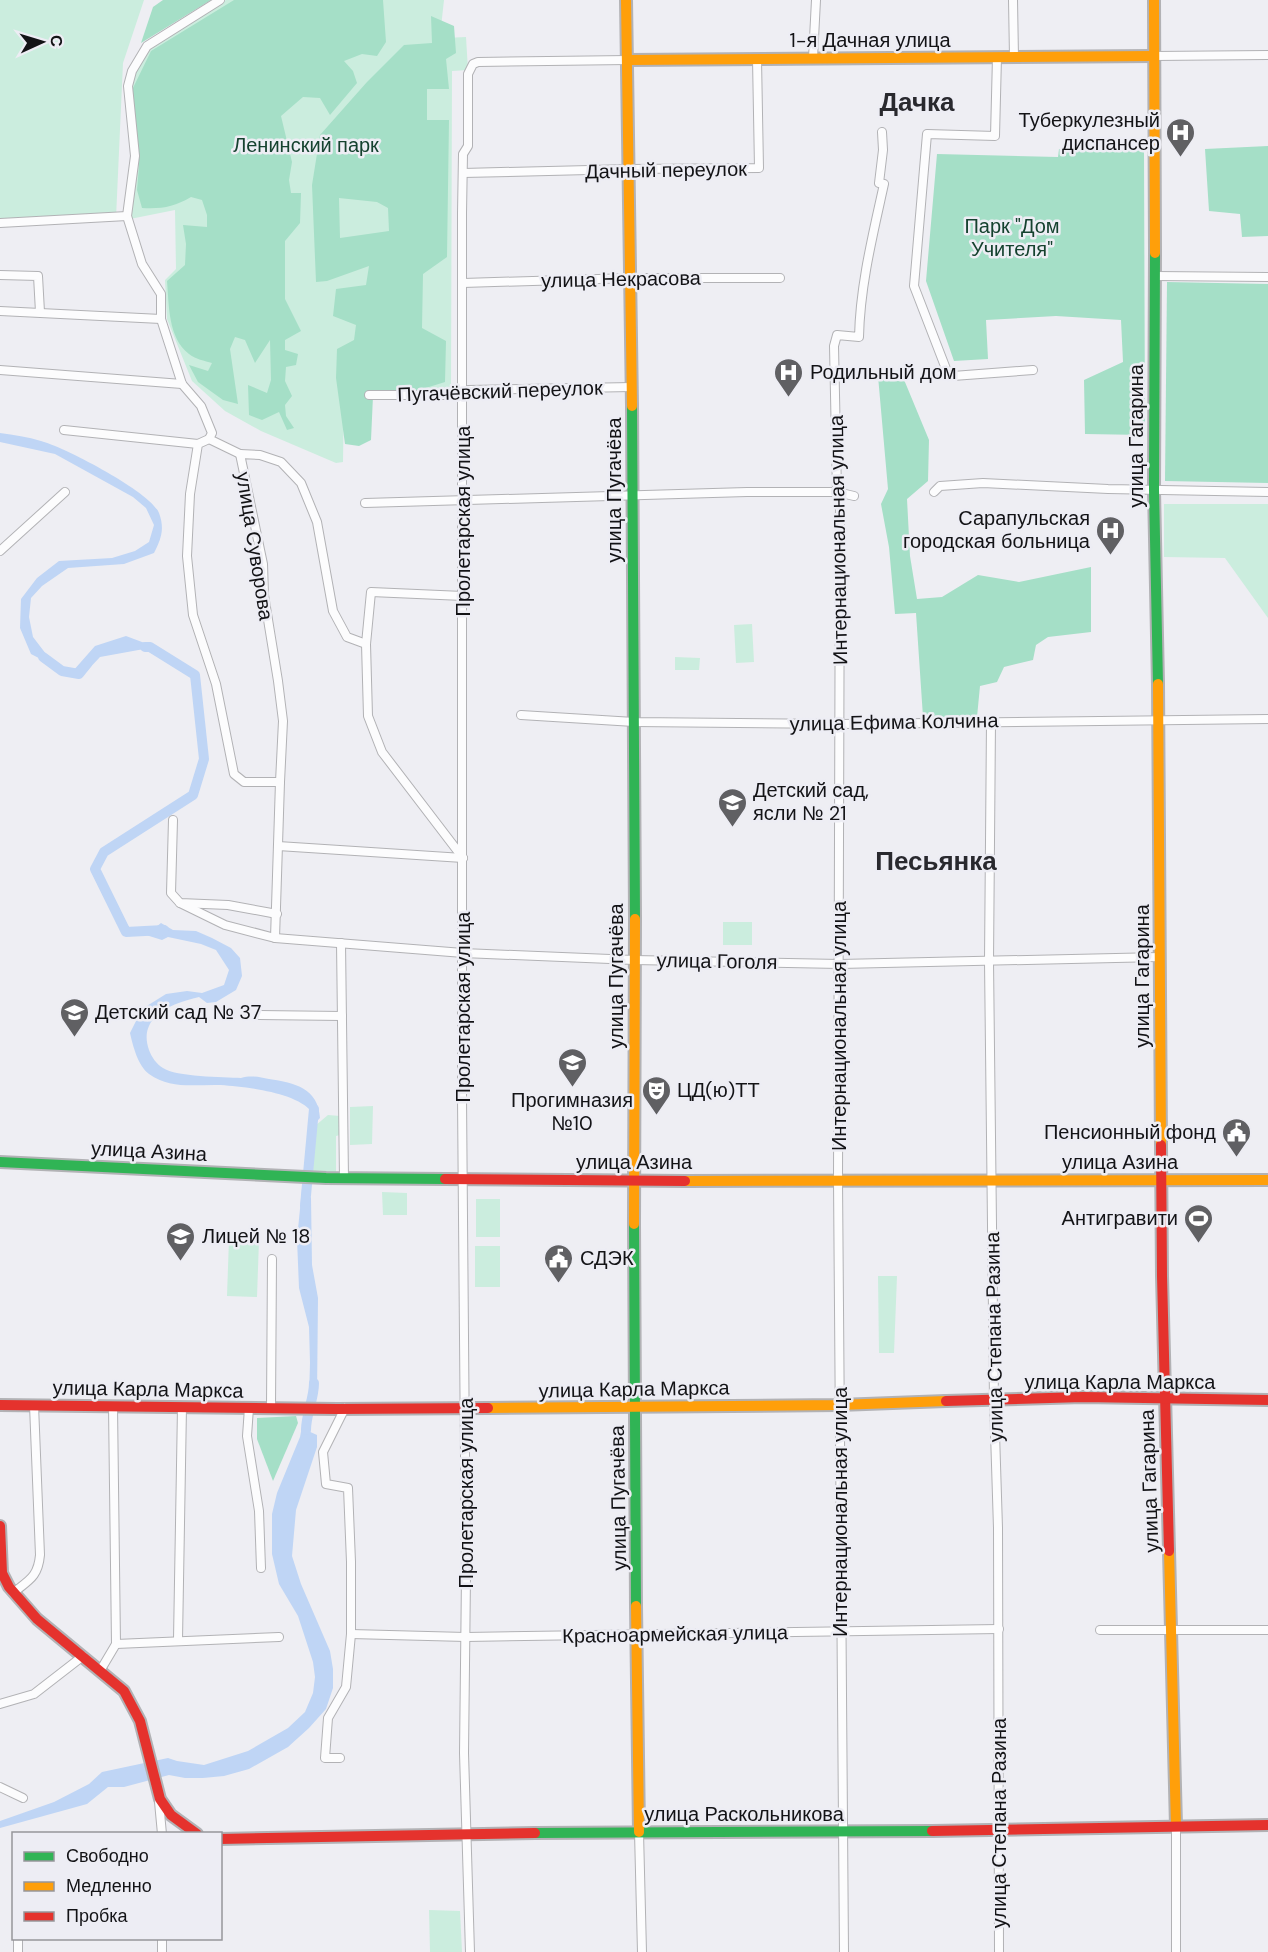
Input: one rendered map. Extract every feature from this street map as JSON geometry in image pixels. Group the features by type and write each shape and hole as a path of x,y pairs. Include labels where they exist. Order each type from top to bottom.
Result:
{"street":[{"path":"64,430 198,444 209,439 212,433 201,406 182,384 160,319 161,294 142,264 127,216 135,156 128,86 132,71 147,46 220,0"},
{"name":"улица Пугачёва","path":"626,0 630,169 634,722 634,1407 642,1952"},
{"path":"813,58 816,0"},
{"path":"1013,0 1014,57"},
{"name":"улица Гагарина","path":"1154,0 1154,490 1159,720 1164,1399 1172,1631 1176,1952"},
{"name":"1-я Дачная улица","path":"473,64 489,61 1268,55"},
{"path":"997,57 995,136 927,134 914,286 948,374 953,376 1033,370"},
{"name":"Дачный переулок","path":"463,173 759,168 757,59"},
{"name":"Пролетарская улица","path":"470,1952 465,1833 462,501 463,154 468,146 468,74 473,64"},
{"name":"Интернациональная улица","path":"844,1952 838,1180 840,500 837,492 834,346 837,335 859,337 869,256 884,184 879,183 883,150 882,132"},
{"path":"0,223 127,216"},
{"path":"0,275 38,276 40,312"},
{"path":"1155,276 1268,278"},
{"name":"улица Некрасова","path":"463,284 631,278 780,278"},
{"path":"0,311 160,319"},
{"path":"0,370 182,384"},
{"name":"Пугачёвский переулок","path":"369,395 463,395 468,390 632,387"},
{"path":"209,439 240,454"},
{"path":"198,444 190,494 187,534 193,615 216,684 234,774 244,782 280,782"},
{"name":"улица Суворова","path":"275,938 283,722 279,681 264,596 262,564 240,454 260,455 281,462 301,483 317,522 333,611 347,637 366,644"},
{"path":"934,492 940,486 983,483 1268,492"},
{"path":"0,551 65,492"},
{"path":"365,503 680,493 837,492 854,496"},
{"path":"463,596 371,592 366,644 368,716 382,752 408,789 463,858"},
{"name":"улица Ефима Колчина","path":"521,715 634,722 840,724 1268,719"},
{"name":"улица Степана Разина","path":"991,722 989,961 999,1629 999,1952"},
{"path":"173,820 171,893 180,903 228,905 276,914"},
{"path":"278,846 463,858"},
{"name":"улица Гоголя","path":"180,903 225,925 275,938 463,953 634,960 840,964 1160,957"},
{"path":"341,943 344,1178"},
{"path":"259,1015 342,1016"},
{"name":"улица Азина","path":"0,1162 326,1178 1268,1180"},
{"path":"272,1259 272,1408"},
{"name":"улица Карла Маркса","path":"0,1405 341,1409 839,1404 1083,1397 1268,1400"},
{"path":"6,1588 35,1576 39,1568 34,1406"},
{"path":"100,1671 116,1644 113,1406"},
{"path":"178,1640 182,1407"},
{"path":"249,1408 247,1436 259,1511 261,1568"},
{"path":"340,1758 325,1758 328,1718 346,1687 351,1634 348,1488 326,1484 323,1452 341,1409"},
{"path":"0,1526 1,1572 6,1588 40,1621 124,1691 132,1701 142,1725 157,1794 162,1832"},
{"name":"Красноармейская улица","path":"351,1634 466,1637 999,1629"},
{"path":"1100,1630 1268,1630"},
{"path":"116,1644 279,1637"},
{"path":"0,1704 34,1694 82,1656"},
{"path":"0,1787 24,1798"},
{"path":"157,1794 165,1809 174,1818 195,1832"},
{"name":"улица Раскольникова","path":"222,1839 465,1833 998,1831 1268,1825"}],"green space":[{"path":"0,0 144,0 123,63 116,218 0,222"},
{"path":"163,0 211,0 141,43 153,7"},
{"name":"Ленинский парк","path":"226,0 444,0 441,27 445,38 466,37 468,70 452,71 451,391 344,390 343,462 336,463 261,431 225,411 192,381 167,319 165,280 176,269 175,210 130,219 136,165 128,89 147,48"},
{"path":"234,0 383,0 386,42 377,56 362,54 344,61 353,71 357,83 330,115 320,98 303,97 281,116 292,162 289,180 291,193 301,193 300,223 285,241 285,299 301,331 285,340 285,350 298,354 296,365 286,367 285,381 292,396 285,405 286,416 294,428 287,430 279,412 262,420 249,415 248,385 267,393 271,380 270,340 255,363 245,340 235,337 230,349 238,404 223,400 198,382 189,365 208,371 212,363 191,356 177,339 169,310 167,281 185,265 186,244 183,225 207,227 207,215 202,200 191,197 168,207 142,208 137,190 139,166 132,90 151,51"},
{"path":"431,16 454,26 456,53 446,59 449,89 427,89 427,120 449,120 447,257 423,274 422,328 446,341 445,382 397,397 373,396 371,440 359,446 345,444 336,378 337,349 354,340 356,325 333,316 336,289 366,285 369,266 327,281 316,282 312,185 320,135 367,82 404,45 432,43","holes":["339,198 377,202 388,208 389,231 340,238"]},
{"path":"1268,146 1268,236 1242,237 1240,214 1209,211 1205,149"},
{"name":"Парк \"Дом Учителя\"","path":"1059,149 1144,150 1145,435 1085,434 1084,380 1123,362 1121,320 1056,316 986,320 988,359 954,361 926,281 937,154 1058,157"},
{"path":"1167,282 1268,284 1268,483 1165,481"},
{"path":"900,370 929,440 928,481 907,499 910,556 917,599 942,597 978,575 1019,582 1091,567 1091,632 1048,637 1036,645 1033,660 1004,667 997,682 980,686 977,717 923,717 916,613 895,614 889,547 881,504 888,489 878,376"},
{"path":"1164,504 1268,504 1268,618 1225,558 1164,557"},
{"path":"752,624 754,662 736,663 734,625"},
{"path":"675,657 700,658 699,670 675,670"},
{"path":"723,922 752,922 752,945 723,945"},
{"path":"373,1106 372,1144 350,1145 350,1107"},
{"path":"328,1115 340,1116 340,1135 336,1136 336,1172 311,1172 315,1126"},
{"path":"382,1192 407,1193 407,1215 383,1215"},
{"path":"476,1199 500,1199 500,1237 476,1237"},
{"path":"229,1239 259,1240 257,1297 227,1296"},
{"path":"475,1246 500,1246 500,1287 475,1287"},
{"path":"878,1276 897,1276 894,1353 879,1353"},
{"path":"296,1416 298,1423 273,1481 257,1439 257,1418"},
{"path":"429,1910 460,1911 462,1952 430,1952"}],"water":[{"path":"0,433 41,441 106,471 153,504 161,519 161,534 154,553 124,564 68,568 42,586 31,598 29,617 33,637 56,667 31,654 20,628 21,599 37,578 59,561 112,558 135,551 149,542 154,525 146,508 133,497 55,454 0,442"},
{"path":"126,636 158,648 155,655 144,649 100,657 83,675 73,671 95,646"},
{"path":"161,923 173,930 196,931 231,948 240,958 242,976 236,990 216,1002 207,1003 199,997 169,1007 160,1013 148,1028 149,1050 154,1060 163,1068 178,1073 200,1076 255,1077 296,1085 304,1089 315,1100 320,1118 315,1123 310,1122 312,1112 305,1105 283,1095 231,1086 175,1084 157,1079 145,1070 136,1055 130,1033 142,1009 166,994 187,991 202,993 224,985 229,970 216,950 201,944 168,937 162,940 146,935"},
{"path":"302,1189 311,1198 312,1265 318,1298 317,1396 309,1396 309,1327 299,1288 297,1239"},
{"path":"310,1415 308,1431 317,1435 317,1447 296,1510 292,1556 301,1584 330,1651 333,1688 326,1709 288,1747 249,1769 224,1776 203,1778 169,1775 124,1787 108,1787 87,1804 0,1828 0,1821 54,1802 89,1784 102,1772 168,1758 204,1765 248,1751 288,1728 305,1712 313,1693 315,1677 313,1662 298,1616 279,1584 272,1554 272,1514 277,1493 300,1437 304,1416"}],"waterway":[{"path":"145,647 150,647 195,675 204,759 193,795 104,852 95,869 126,932 164,930"},
{"path":"43,657 62,671 79,674 87,664"},
{"path":"305,1206 314,1109"},
{"path":"306,1430 314,1383"}],"traffic: fast":[{"path":"1155,253 1154,490 1158,684"},
{"path":"632,406 635,919"},
{"path":"0,1162 326,1178 445,1179"},
{"path":"634,1224 636,1606"},
{"path":"535,1833 932,1831"}],"traffic: slow":[{"path":"626,0 632,406"},
{"path":"1154,0 1155,253"},
{"path":"628,60 1154,56"},
{"path":"1158,684 1161,1145"},
{"path":"634,1224 635,919"},
{"path":"685,1181 1268,1180"},
{"path":"488,1408 839,1405 946,1401"},
{"path":"1169,1551 1176,1826"},
{"path":"636,1606 639,1832"}],"traffic: jam":[{"path":"1161,1145 1169,1551"},
{"path":"445,1179 685,1181"},
{"path":"946,1401 1083,1397 1268,1400"},
{"path":"0,1405 337,1409 488,1408"},
{"path":"0,1526 2,1573 9,1587 37,1619 124,1691 140,1721 160,1799 171,1815 194,1832"},
{"path":"932,1831 1268,1825"},
{"path":"222,1839 535,1833"}],"place":[{"name":"Туберкулезный диспансер","path":"1181,158"},
{"name":"Родильный дом","path":"789,398"},
{"name":"Сарапульская городская больница","path":"1111,556"},
{"name":"Детский сад, ясли № 21","path":"732,828"},
{"name":"Детский сад № 37","path":"74,1038"},
{"name":"Прогимназия №10","path":"572,1088"},
{"name":"ЦД(ю)ТТ","path":"656,1116"},
{"name":"Пенсионный фонд","path":"1237,1158"},
{"name":"Антигравити","path":"1199,1244"},
{"name":"Лицей № 18","path":"181,1262"},
{"name":"СДЭК","path":"559,1284"}],"district":[{"name":"Дачка","path":"917,102"},
{"name":"Песьянка","path":"936,861"}]}
